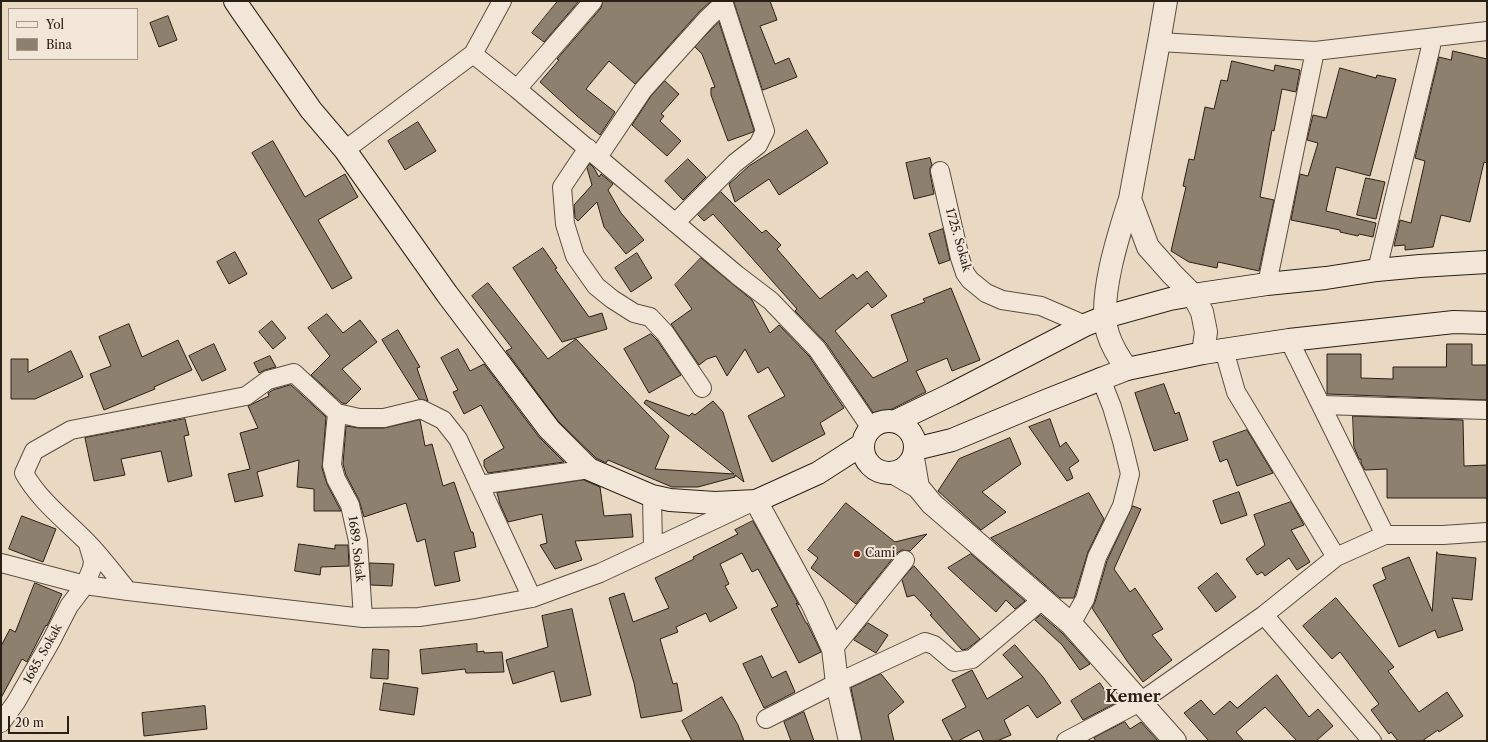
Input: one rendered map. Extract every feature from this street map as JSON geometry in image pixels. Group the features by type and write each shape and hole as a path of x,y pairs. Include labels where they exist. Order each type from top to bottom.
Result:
{"main road":[{"path":"236,1 312,110 345,150 447,294 549,429 589,469 652,496 670,500 715,503 756,501 818,473 867,436 878,423 896,421 1095,321 1170,299 1193,295 1377,270 1486,258"},
{"path":"1095,321 1130,199 1160,42 1166,1"},
{"path":"1130,199 1148,247 1193,295 1202,312 1206,332 1203,353"},
{"path":"1095,321 1107,334 1114,350 1127,369"},
{"path":"867,436 863,452 866,460 878,471 894,473 909,465 914,453 952,440 1127,369 1203,353 1290,340 1454,322 1487,323"},
{"path":"896,421 904,425 911,432 915,440 914,453 918,488"},
{"path":"818,473 872,466"},
{"path":"894,473 918,488 932,504 1071,624 1175,741"},
{"path":"756,501 813,605 833,649 837,683 850,741"}],"street":[{"path":"345,150 473,54 502,1"},
{"path":"517,89 593,1"},
{"path":"675,223 735,164 758,145 765,131 724,2 643,90 593,153 562,187 565,224 575,256 596,286 612,299 634,313 650,317 666,333 702,388"},
{"path":"1160,42 1315,51 1487,31"},
{"path":"1377,270 1432,38"},
{"path":"1267,284 1315,51"},
{"path":"473,54 517,89 737,275 771,301 817,349 867,436"},
{"name":"1725. Sokak","path":"940,172 960,258 965,273 970,280 986,292 1002,300 1041,306 1095,321"},
{"path":"1290,340 1385,534"},
{"path":"1224,350 1236,392 1336,557"},
{"path":"128,591 88,543 39,495 30,484 24,472 34,451 71,430 246,396 268,380 294,373 337,413 359,418 384,418 421,409 443,420 458,439 532,598"},
{"path":"1071,624 1085,599 1097,557 1122,506 1130,474 1127,457 1112,406 1101,379"},
{"path":"1322,405 1487,410"},
{"name":"1689. Sokak","path":"337,413 332,465 336,479 350,506 358,541 364,618"},
{"path":"479,485 589,469"},
{"path":"652,496 653,548"},
{"path":"1,563 85,585 128,591 364,618 419,617 474,609 532,598 600,573 756,501"},
{"path":"1066,741 1140,702 1264,615 1336,557 1385,534 1443,535 1487,532"},
{"name":"1685. Sokak","path":"1,723 16,702 52,641 69,606 85,585 92,568 93,561 88,543"},
{"path":"833,649 905,560"},
{"path":"766,719 837,683 925,642 934,645 954,662 972,659 1042,600"},
{"path":"1264,615 1372,741"}],"building":[{"path":"558,1 579,1 544,42 532,33"},
{"path":"603,1 711,1 699,12 635,84 609,61 586,89 615,112 600,135 540,82 559,60 557,59 601,8"},
{"path":"734,1 770,1 777,20 760,26 775,64 789,58 797,77 763,90"},
{"path":"168,16 177,40 159,47 150,23"},
{"path":"719,22 754,130 753,132 728,141 711,95 711,88 715,87 702,54 695,47"},
{"path":"1453,51 1487,59 1487,163 1484,162 1470,222 1441,215 1433,247 1405,250 1405,245 1394,246 1400,220 1411,223 1425,161 1415,158 1439,57 1451,60"},
{"path":"1232,61 1274,71 1275,65 1300,70 1296,92 1282,89 1274,131 1272,130 1260,197 1274,200 1259,271 1218,262 1217,268 1189,262 1171,251 1186,187 1183,186 1189,159 1194,160 1205,107 1214,109 1221,80 1227,81"},
{"path":"1340,68 1376,78 1377,75 1396,79 1370,176 1336,167 1326,211 1376,223 1373,237 1359,234 1358,236 1340,232 1340,230 1291,220 1300,174 1308,176 1318,143 1307,140 1313,115 1326,118"},
{"path":"665,81 679,94 661,114 664,116 660,121 681,141 667,156 632,125 651,96"},
{"path":"418,122 436,151 405,170 388,141"},
{"path":"807,130 828,163 779,195 769,179 735,202 729,184 749,166"},
{"path":"273,141 305,197 345,174 358,197 318,220 352,278 332,289 252,153"},
{"path":"930,158 932,165 930,168 930,173 934,194 914,199 906,163"},
{"path":"688,159 706,177 683,200 665,181"},
{"path":"590,164 599,177 601,174 613,184 608,190 621,213 644,240 626,254 604,227 597,202 578,221 575,218 574,205 592,185 587,168"},
{"path":"1366,178 1385,182 1376,219 1357,215"},
{"path":"721,192 762,233 766,230 781,245 777,249 820,299 853,274 857,279 867,271 887,296 872,308 868,303 835,331 873,378 908,361 891,315 925,302 923,299 951,288 980,360 952,371 947,358 916,371 926,392 876,417 826,343 795,311 797,309 713,214 704,221 698,215"},
{"path":"943,229 950,260 939,264 929,234"},
{"path":"543,248 557,268 555,269 589,317 602,313 607,329 562,342 513,268"},
{"path":"235,252 247,274 229,284 217,262"},
{"path":"637,253 652,278 631,292 615,268"},
{"path":"701,258 752,300 770,333 779,325 809,356 844,408 820,423 825,434 772,462 748,416 785,396 768,367 758,373 745,349 727,376 716,356 707,359 699,365 671,324 692,309 675,285"},
{"path":"488,283 548,359 576,339 669,436 655,469 734,474 644,403 646,400 689,416 692,413 695,415 713,401 723,412 744,482 735,475 735,477 698,487 672,487 608,460 606,463 596,458 558,421 506,351 512,348 472,296"},
{"path":"327,314 343,333 360,320 377,342 342,369 361,389 346,404 342,403 311,375 330,356 308,328"},
{"path":"272,321 286,338 273,349 259,332"},
{"path":"129,324 142,357 178,340 192,370 154,387 155,389 104,410 90,374 111,366 99,337"},
{"path":"398,330 420,367 417,368 428,401 419,399 382,340"},
{"path":"651,334 657,340 681,375 649,393 624,349"},
{"path":"214,344 226,370 202,381 189,356"},
{"path":"1447,344 1472,344 1472,365 1487,365 1487,400 1327,394 1327,354 1361,354 1361,378 1393,379 1393,367 1446,367"},
{"path":"458,349 470,371 484,364 539,437 564,462 488,473 484,466 484,460 504,448 481,405 464,414 453,392 458,390 441,358"},
{"path":"71,351 83,377 35,399 11,399 11,359 28,359 28,372"},
{"path":"270,356 276,367 259,373 254,363"},
{"path":"1164,384 1175,414 1179,412 1188,440 1154,451 1135,393"},
{"path":"291,385 326,417 322,468 327,484 341,511 314,511 314,489 297,487 299,460 257,472 263,496 235,502 228,474 250,469 240,433 258,428 248,406 269,396 268,393 273,390"},
{"path":"1353,416 1463,420 1464,466 1487,465 1487,498 1387,498 1387,469 1365,470 1354,447"},
{"path":"185,419 189,435 184,436 192,476 168,482 161,451 121,459 125,475 94,481 85,438"},
{"path":"1050,419 1060,447 1066,442 1079,461 1069,468 1073,478 1067,481 1029,427"},
{"path":"420,420 425,446 432,444 443,486 454,482 471,532 473,532 476,547 454,552 460,581 435,586 425,539 417,542 406,503 364,517 359,500 346,475 343,464 346,426 359,428 384,428"},
{"path":"1247,430 1273,473 1237,486 1227,459 1220,462 1213,442"},
{"path":"1010,438 1021,464 982,492 1006,512 981,530 938,491 959,459"},
{"path":"584,480 600,487 604,516 631,514 633,537 575,541 582,560 555,569 540,545 547,543 542,514 508,522 497,493"},
{"path":"1239,492 1247,515 1221,524 1213,501"},
{"path":"1089,493 1104,519 1088,552 1074,598 1060,598 991,538"},
{"path":"1291,502 1304,525 1291,530 1310,562 1297,570 1289,558 1265,576 1262,572 1257,575 1246,559 1265,545 1254,515"},
{"name":"Cami","path":"846,503 895,542 927,534 910,551 902,550 897,553 856,604 811,568 818,558 808,550"},
{"path":"1133,506 1141,509 1114,569 1130,592 1135,588 1163,629 1152,635 1172,660 1143,682 1127,661 1092,608 1107,561"},
{"path":"22,516 56,529 43,562 9,549"},
{"path":"753,521 799,605 796,603 821,652 799,663 771,609 778,606 758,569 752,572 742,553 720,564 729,584 725,586 737,608 710,622 706,613 676,627 678,632 660,639 673,684 677,683 682,711 641,718 634,683 609,598 624,593 633,622 669,608 655,578 694,559 693,557 738,534 735,530"},
{"path":"299,544 335,549 335,545 348,545 349,566 321,567 320,575 295,571"},
{"path":"1437,552 1438,554 1476,558 1472,600 1452,598 1463,630 1438,638 1435,630 1399,647 1373,585 1386,579 1382,568 1409,557 1432,611"},
{"path":"971,554 1025,601 1015,609 1006,600 996,612 948,568"},
{"path":"370,563 394,564 392,586 371,585"},
{"path":"914,566 980,639 967,649 962,650 914,595 907,597 902,580"},
{"path":"1217,573 1236,597 1216,612 1198,588"},
{"path":"35,583 62,594 47,626 46,625 27,662 22,659 1,698 1,646 10,629 15,632"},
{"path":"1336,598 1394,667 1388,671 1419,712 1447,692 1463,716 1422,741 1398,741 1391,732 1389,734 1371,710 1379,704 1340,652 1332,659 1303,626"},
{"path":"572,609 591,695 561,702 554,671 513,684 506,660 548,647 542,616"},
{"path":"1041,615 1062,633 1090,664 1080,670 1062,645 1035,620"},
{"path":"868,623 888,635 876,653 854,640"},
{"path":"477,644 477,652 502,652 504,672 466,673 465,669 422,674 420,650"},
{"path":"1015,645 1043,677 1061,703 1037,718 1028,705 1004,720 1011,735 997,741 984,741 979,730 958,741 953,741 942,720 966,707 952,680 972,670 987,699 1023,677 1003,655"},
{"path":"373,649 389,650 388,679 371,678"},
{"path":"762,656 772,678 786,671 795,692 764,708 743,664"},
{"path":"881,674 904,702 888,715 894,741 862,741 851,688"},
{"path":"1277,675 1309,717 1318,709 1333,726 1316,741 1297,741 1265,707 1236,732 1244,741 1209,741 1184,713 1201,700 1214,715 1230,701 1237,708"},
{"path":"384,683 418,688 414,715 380,710"},
{"path":"1100,683 1114,704 1083,720 1071,701"},
{"path":"722,697 738,725 744,741 692,741 682,721"},
{"path":"205,706 207,729 144,736 142,713"},
{"path":"804,712 814,741 791,741 784,722"},
{"path":"1125,722 1130,729 1141,722 1158,741 1096,741 1094,738"}],"place":[{"name":"Cami","path":"857,554"}],"district":[{"name":"Kemer","path":"1133,697"}]}
